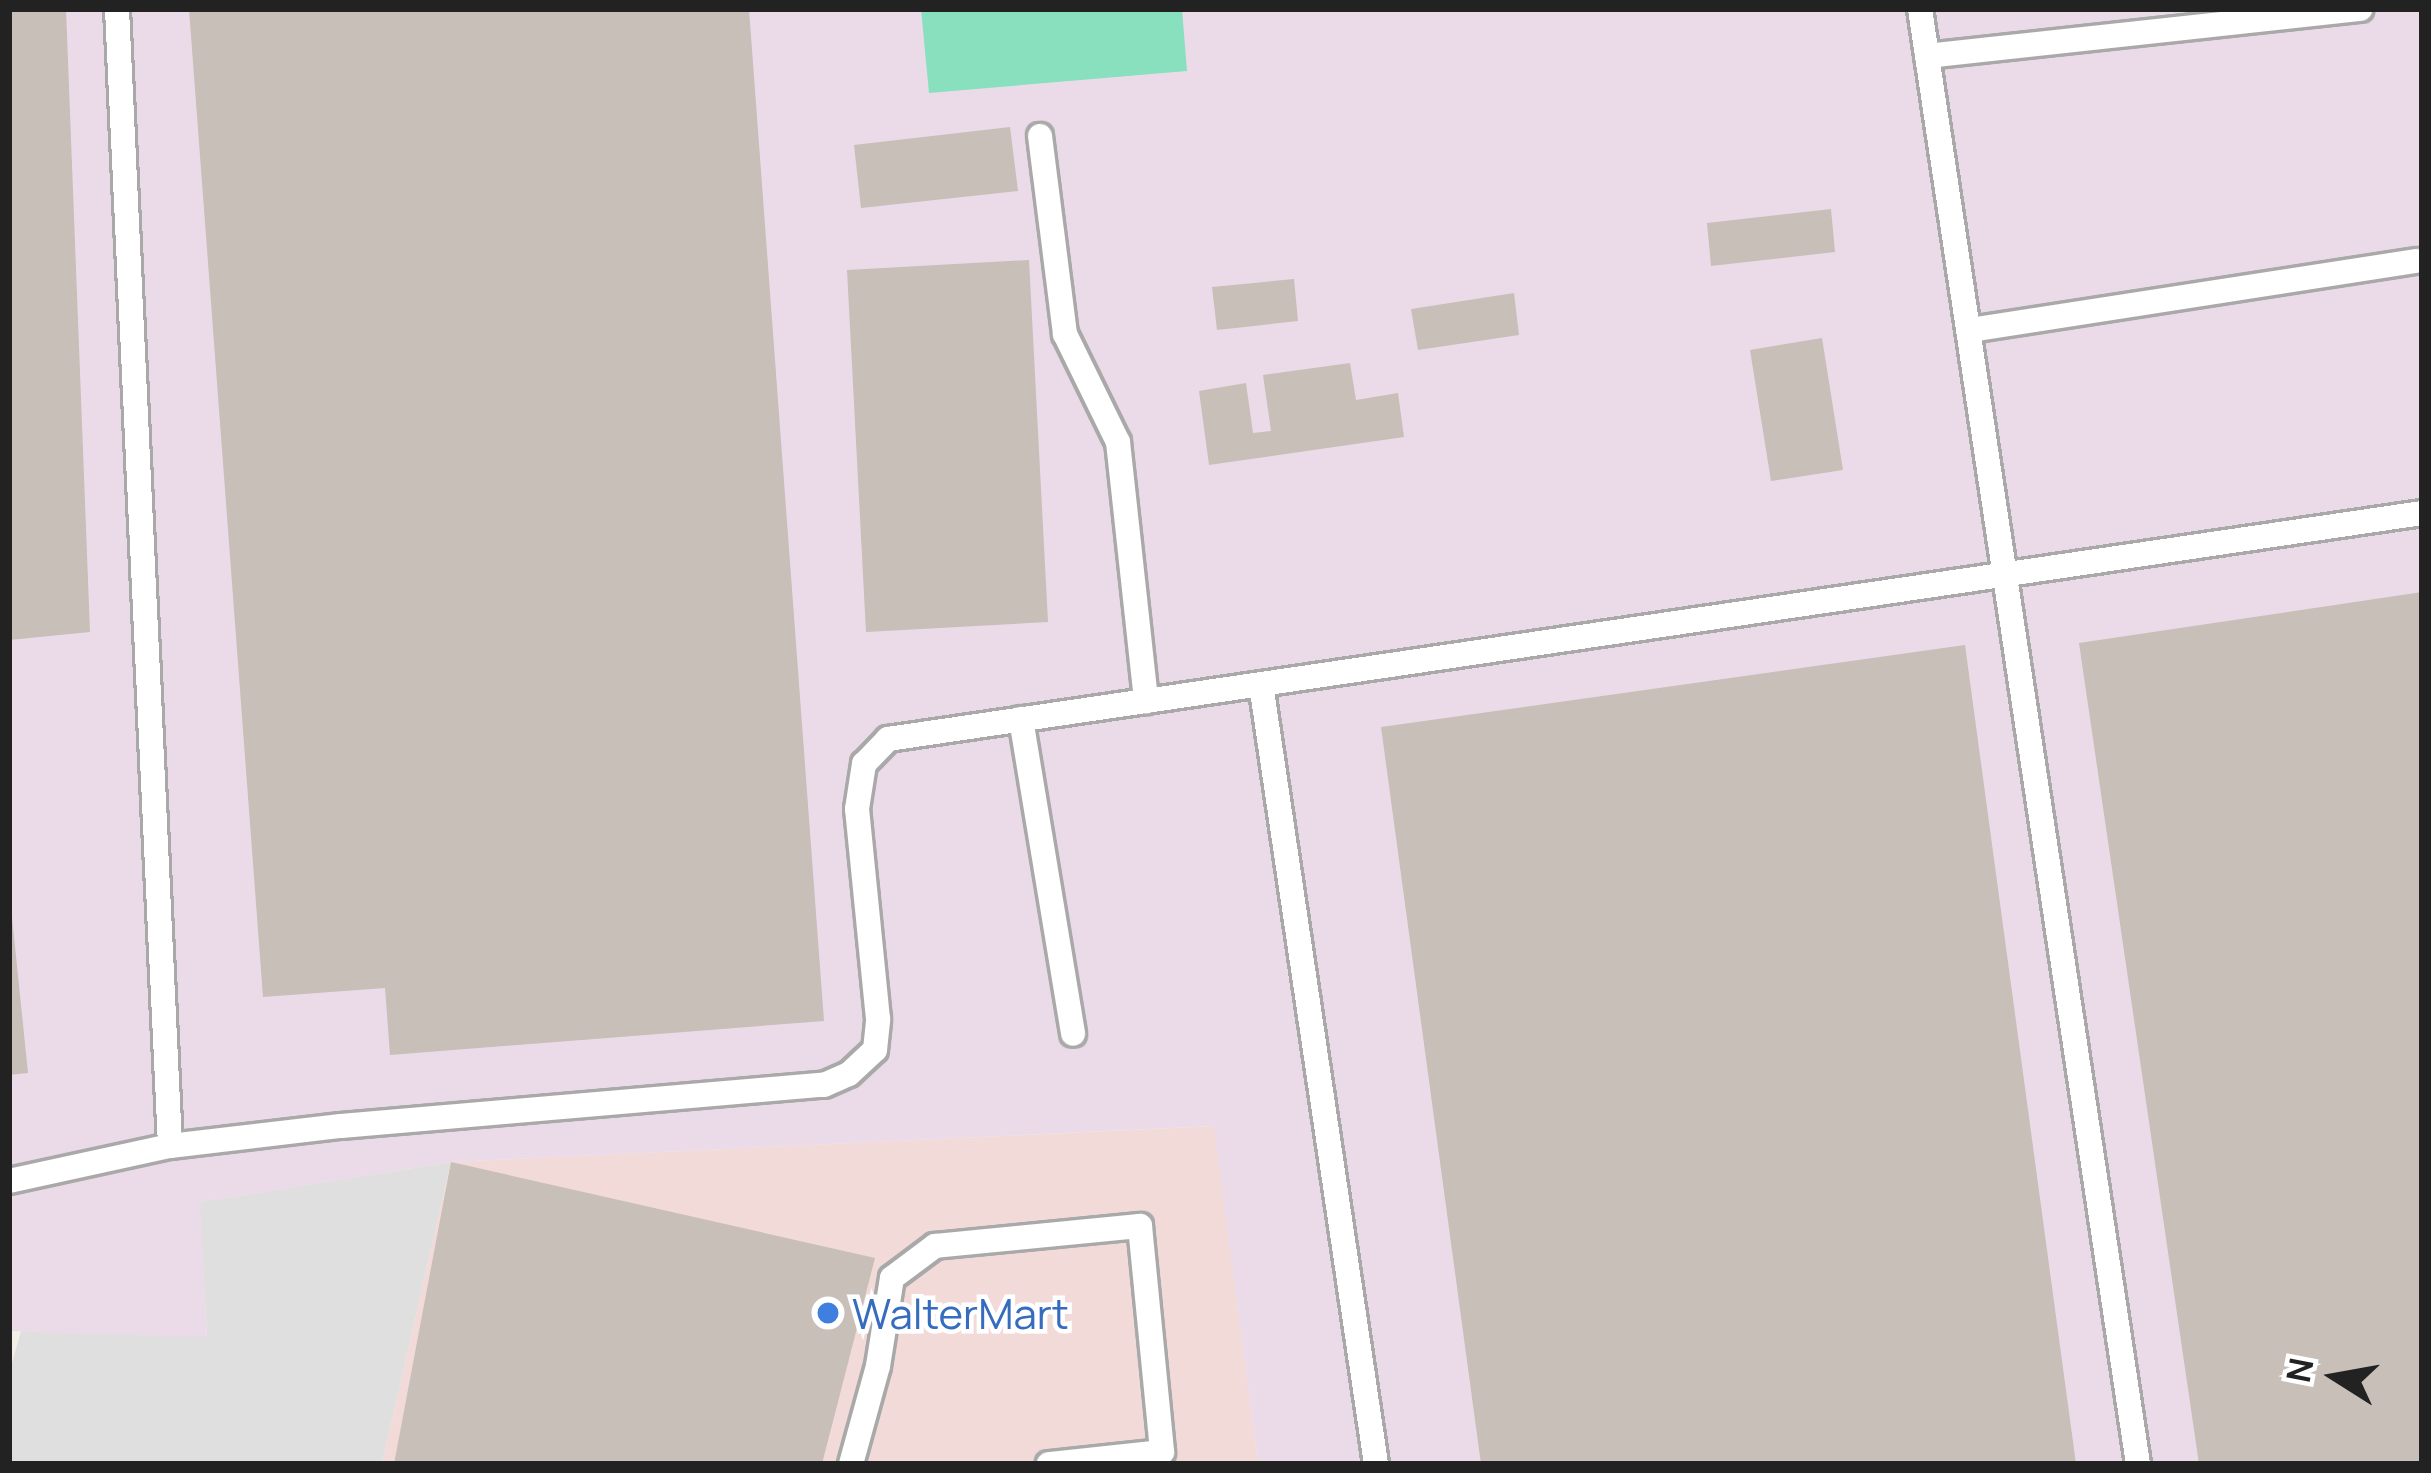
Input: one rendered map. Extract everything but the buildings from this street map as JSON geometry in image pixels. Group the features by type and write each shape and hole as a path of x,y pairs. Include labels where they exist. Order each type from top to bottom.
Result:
{"lane":[{"path":"117,9 170,1146"},
{"path":"1920,9 2138,1464"},
{"path":"1928,56 2360,9"},
{"path":"1040,136 1065,334 1118,442 1146,701"},
{"path":"1970,330 2417,261"},
{"path":"9,1180 170,1146 341,1126 824,1085 848,1074 874,1050 878,1019 856,809 864,764 888,739 2422,513"},
{"path":"1261,684 1376,1464"},
{"path":"1021,719 1073,1034"},
{"path":"851,1464 878,1366 892,1278 935,1246 1140,1226 1162,1452 1049,1464"}],"shaded area":[{"path":"9,9 2422,9 2422,1464 1258,1464 1214,1126 451,1162 200,1202 207,1337 9,1331"},
{"name":"WalterMart","path":"1215,1126 1258,1464 382,1464 451,1162"},
{"path":"451,1162 382,1464 9,1464 9,1374 21,1331 207,1336 199,1202"}],"green space":[{"path":"921,9 1182,9 1187,71 929,93"}],"place":[{"name":"WalterMart","path":"828,1313"}]}
